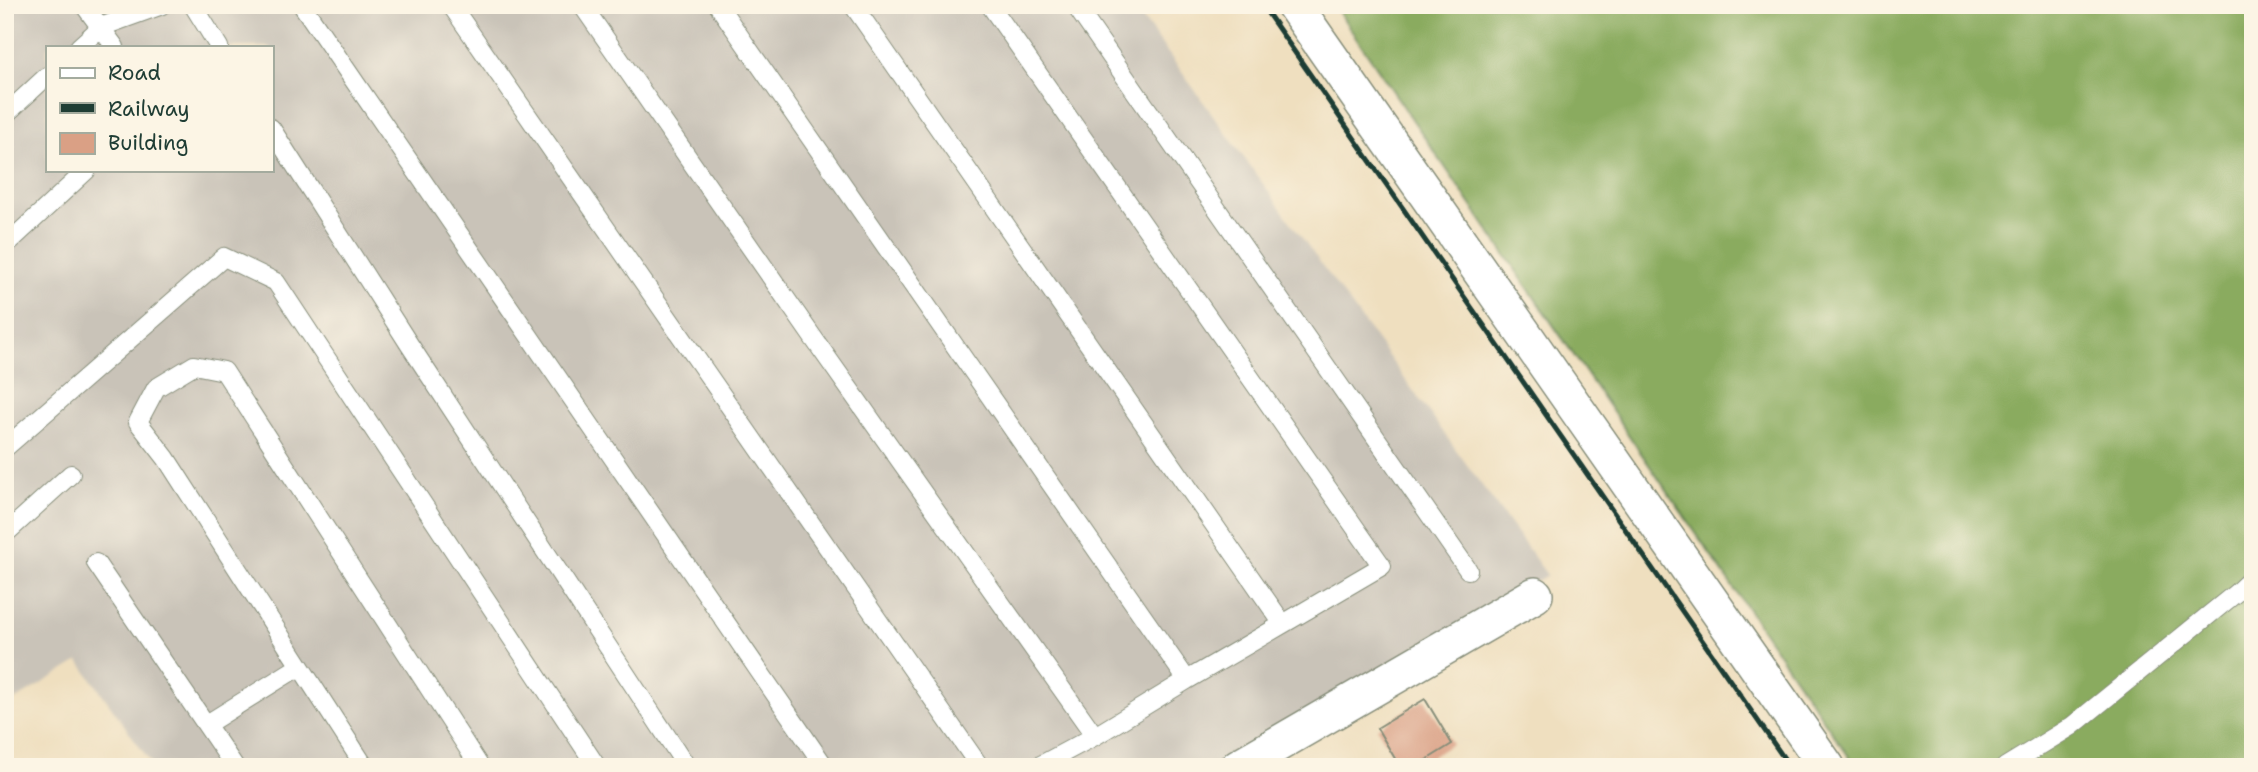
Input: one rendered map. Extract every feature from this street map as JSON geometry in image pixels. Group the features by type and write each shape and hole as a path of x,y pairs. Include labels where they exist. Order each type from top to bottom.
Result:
{"street":[{"path":"1294,5 1827,767"},
{"path":"1238,767 1535,595"}],"lane":[{"path":"84,5 114,46"},
{"path":"80,46 101,27 162,5"},
{"path":"193,5 218,46"},
{"path":"302,5 825,767"},
{"path":"451,5 980,767"},
{"path":"582,5 1095,736"},
{"path":"718,5 1187,680"},
{"path":"853,5 1283,624"},
{"path":"990,5 1382,566 1095,736 1037,767"},
{"path":"1075,5 1468,570"},
{"path":"5,115 46,77"},
{"path":"273,131 424,367 687,767"},
{"path":"5,246 85,172"},
{"path":"5,448 224,257 276,282 597,767"},
{"path":"365,767 166,458 138,422 156,388 194,365 224,371 480,767"},
{"path":"5,534 71,474"},
{"path":"96,563 235,767"},
{"path":"2005,767 2071,726 2253,577"},
{"path":"206,724 300,666"}],"shaded area":[{"path":"5,5 1133,5 1547,575 1213,767 154,767 79,661 5,706"}],"green space":[{"path":"1334,5 2253,5 2253,767 1856,767"}],"building":[{"path":"1425,699 1452,744 1415,767 1400,767 1377,728"}],"railway":[{"path":"1262,5 1790,767"}]}
